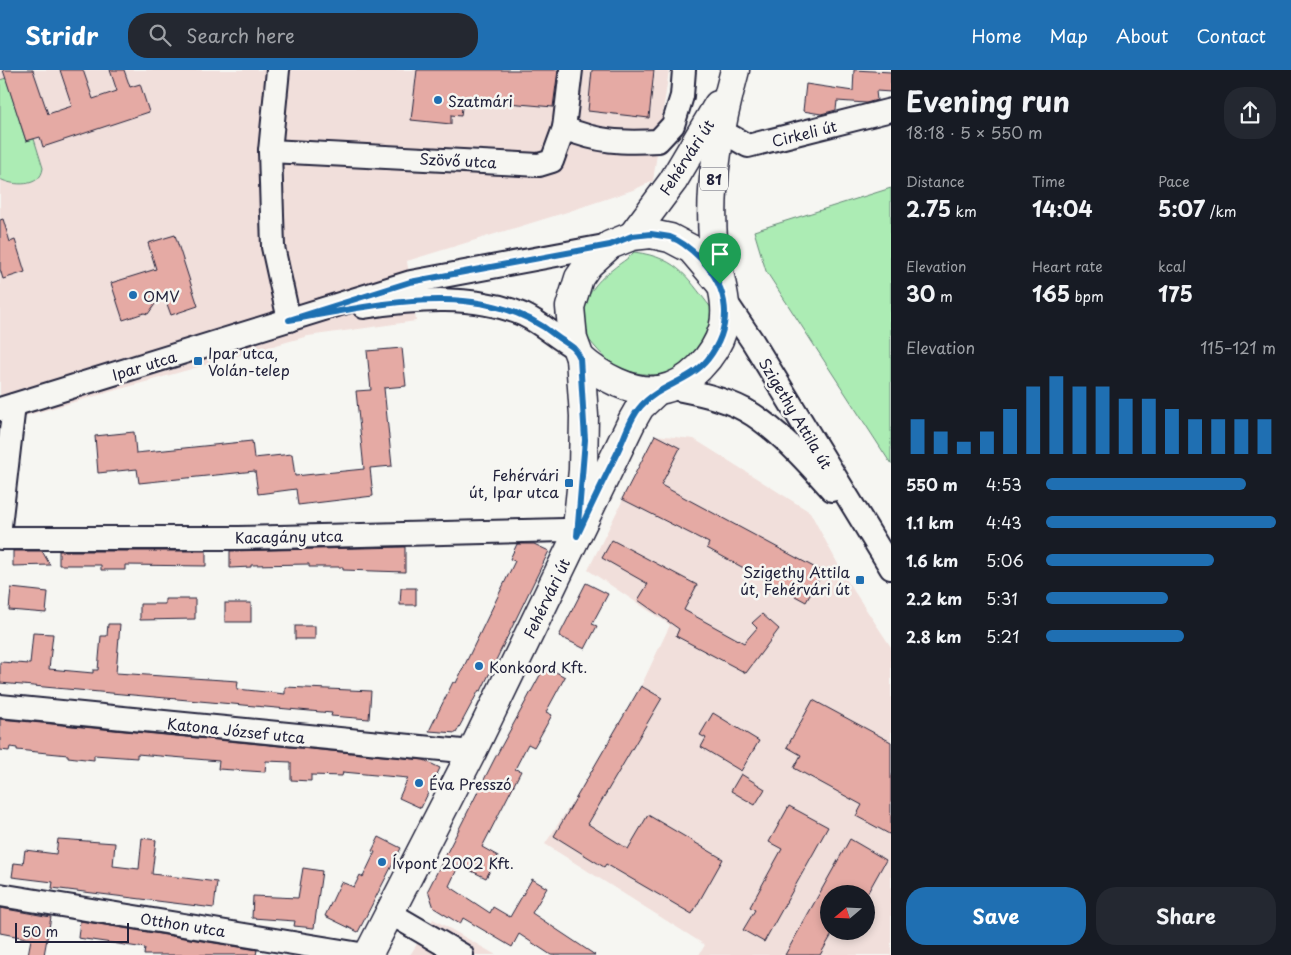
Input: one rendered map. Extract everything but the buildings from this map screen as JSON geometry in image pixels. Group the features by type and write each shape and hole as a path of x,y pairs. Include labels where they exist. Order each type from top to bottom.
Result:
{"main road":[{"name":"Fehérvári út","path":"367,955 472,752 640,407 663,389 696,371 708,359 717,344 724,320 722,291 713,242 712,215 720,130 734,73"},
{"name":"Fehérvári út","path":"577,536 585,440 578,353 570,323 573,292 588,265 621,241 694,149 734,73"},
{"path":"621,241 651,234 670,238 691,249 722,291"},
{"path":"578,353 598,373 609,379 637,388 663,389"}],"street":[{"path":"278,70 270,152 273,247 289,320"},
{"name":"Szövő utca","path":"270,152 539,165 552,161 564,128 571,70"},
{"path":"564,128 590,138 632,142 658,141 673,125 682,96 684,70"},
{"name":"Cirkeli út","path":"720,130 748,146 891,110"},
{"name":"Ipar utca","path":"7,407 410,282 621,241"},
{"name":"Szigethy Attila út","path":"722,291 891,568"},
{"name":"Ipar utca","path":"289,320 403,302 434,300 472,303 510,310 525,316 578,353"},
{"name":"Szigethy Attila út","path":"663,389 702,394 745,410 779,436 825,482 866,529"},
{"path":"0,526 7,407"},
{"name":"Kacagány utca","path":"0,538 239,538 565,530 577,536"},
{"name":"Katona József utca","path":"0,706 472,752"},
{"name":"Otthon utca","path":"0,895 367,955"},
{"path":"390,913 462,955"}],"shaded area":[{"path":"0,70 669,70 653,181 633,190 567,212 407,261 416,321 308,336 0,423"},
{"path":"655,435 694,439 810,512 846,579 891,647 891,955 699,955 705,945 545,844 577,795 641,686 670,625 588,570"},
{"path":"433,919 496,955 410,955"}],"green space":[{"path":"6,78 26,141 34,139 43,168 41,175 37,179 26,184 12,183 0,179 0,80"},
{"path":"891,188 891,464 766,271 754,231"},
{"path":"634,252 663,259 673,265 690,281 716,314 708,335 691,360 685,366 670,373 640,374 622,369 606,358 583,333 586,304 593,289 605,276"}],"place":[{"name":"Szatmári","path":"438,100"},
{"name":"OMV","path":"133,295"},
{"name":"Ipar utca, Volán-telep","path":"198,361"},
{"name":"Fehérvári út, Ipar utca","path":"569,483"},
{"name":"Szigethy Attila út, Fehérvári út","path":"860,580"},
{"name":"Konkoord Kft.","path":"479,666"},
{"name":"Éva Presszó","path":"419,783"},
{"name":"Ívpont 2002 Kft.","path":"382,862"}],"route":[{"path":"651,234 670,238 691,249 720,284 725,311 723,328 717,344 708,359 696,371 658,390 640,407 577,536 585,440 580,358 576,348 525,316 510,310 472,303 434,300 403,302 368,306 289,320 410,282 610,245 632,236 651,234"}]}
